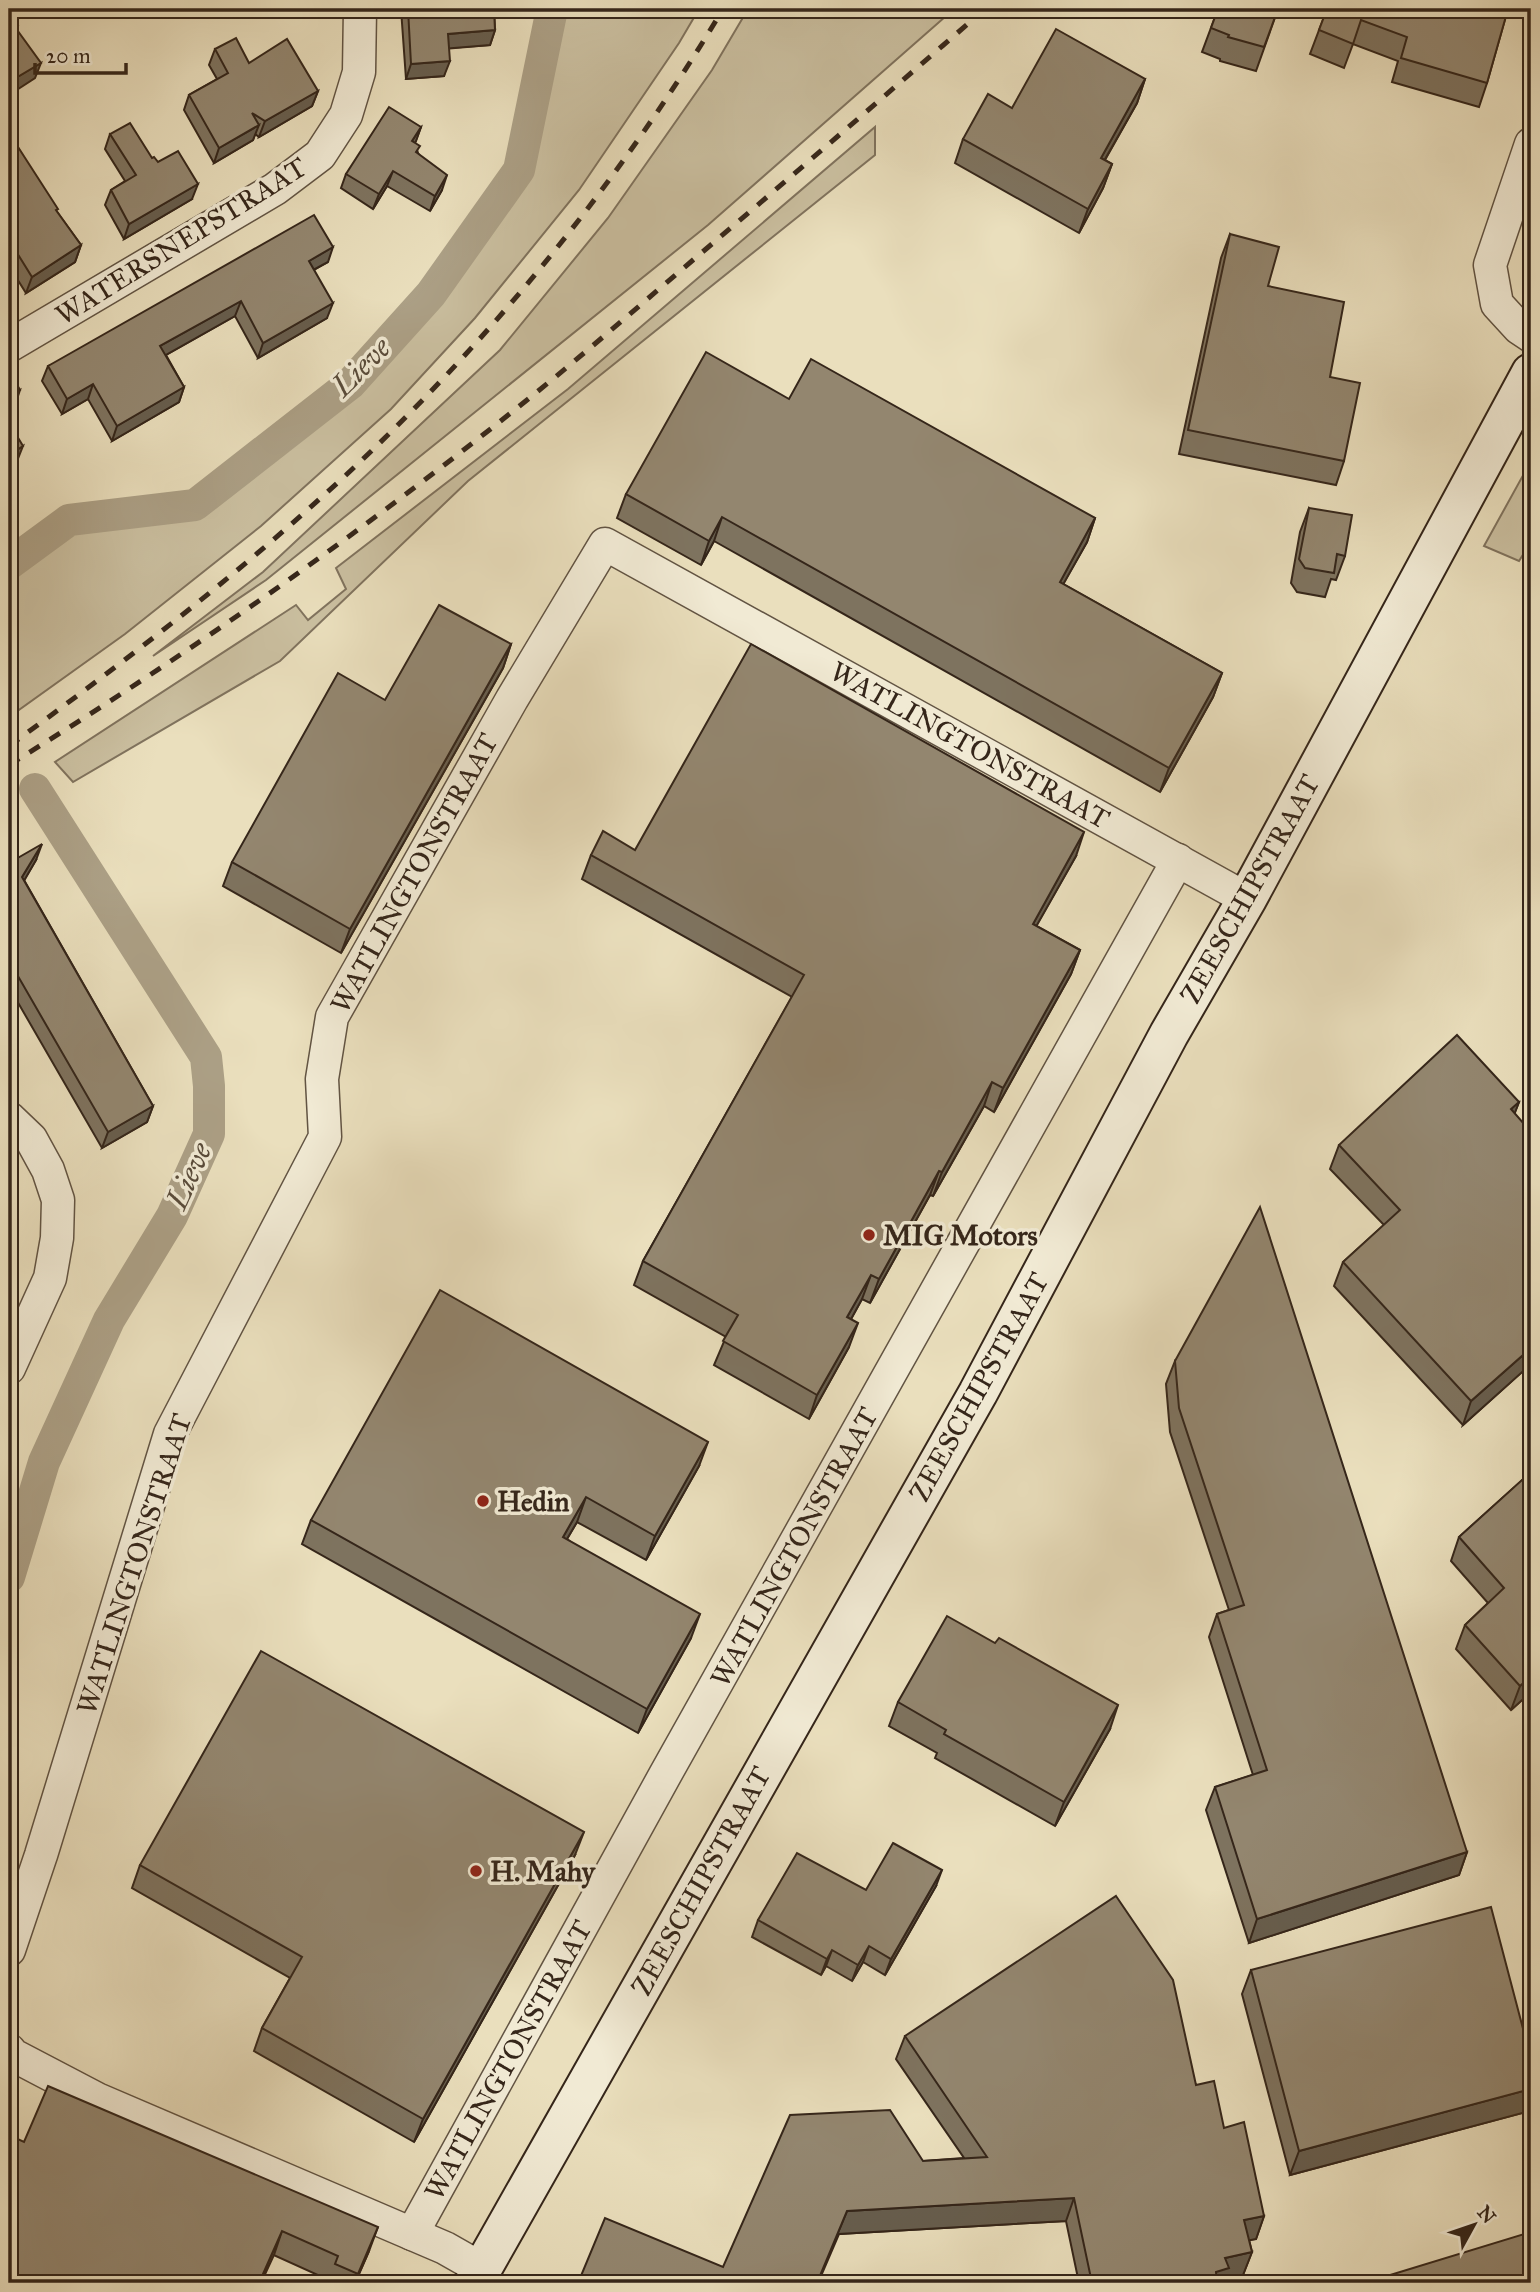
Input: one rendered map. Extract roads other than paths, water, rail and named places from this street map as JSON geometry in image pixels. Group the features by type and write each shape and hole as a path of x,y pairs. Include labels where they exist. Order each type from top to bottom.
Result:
{"main road":[{"name":"ZEESCHIPSTRAAT","path":"478,2276 978,1393 1169,1034 1247,899 1531,373"}],"street":[{"name":"WATERSNEPSTRAAT","path":"11,339 275,189 320,155 346,115 359,72 360,9"},
{"path":"1531,144 1490,265 1497,304 1519,328 1531,336"},
{"name":"WATLINGTONSTRAAT","path":"9,1950 41,1855 170,1434 325,1136 322,1079 332,1017 512,699 605,544 1247,899"},
{"name":"WATLINGTONSTRAAT","path":"412,2234 665,1775 1178,860"},
{"path":"9,1118 31,1139 48,1170 58,1200 58,1212 57,1238 50,1278 9,1368"},
{"name":"WATLINGTONSTRAAT","path":"9,2050 13,2055 97,2099 445,2248 478,2276"}],"waterway":[{"name":"Lieve","path":"9,564 69,520 195,505 350,384 431,294 519,170 552,9"},
{"name":"Lieve","path":"9,1577 44,1462 109,1320 172,1216 209,1134 206,1057 35,789"}],"railway":[{"path":"9,746 96,682 224,581 306,511 400,423 503,313 551,255 641,135 723,9"},
{"path":"9,765 203,640 451,459 581,356 985,9"}],"place":[{"name":"MIG Motors","path":"869,1235"},
{"name":"Hedin","path":"483,1501"},
{"name":"H. Mahy","path":"476,1871"}]}
